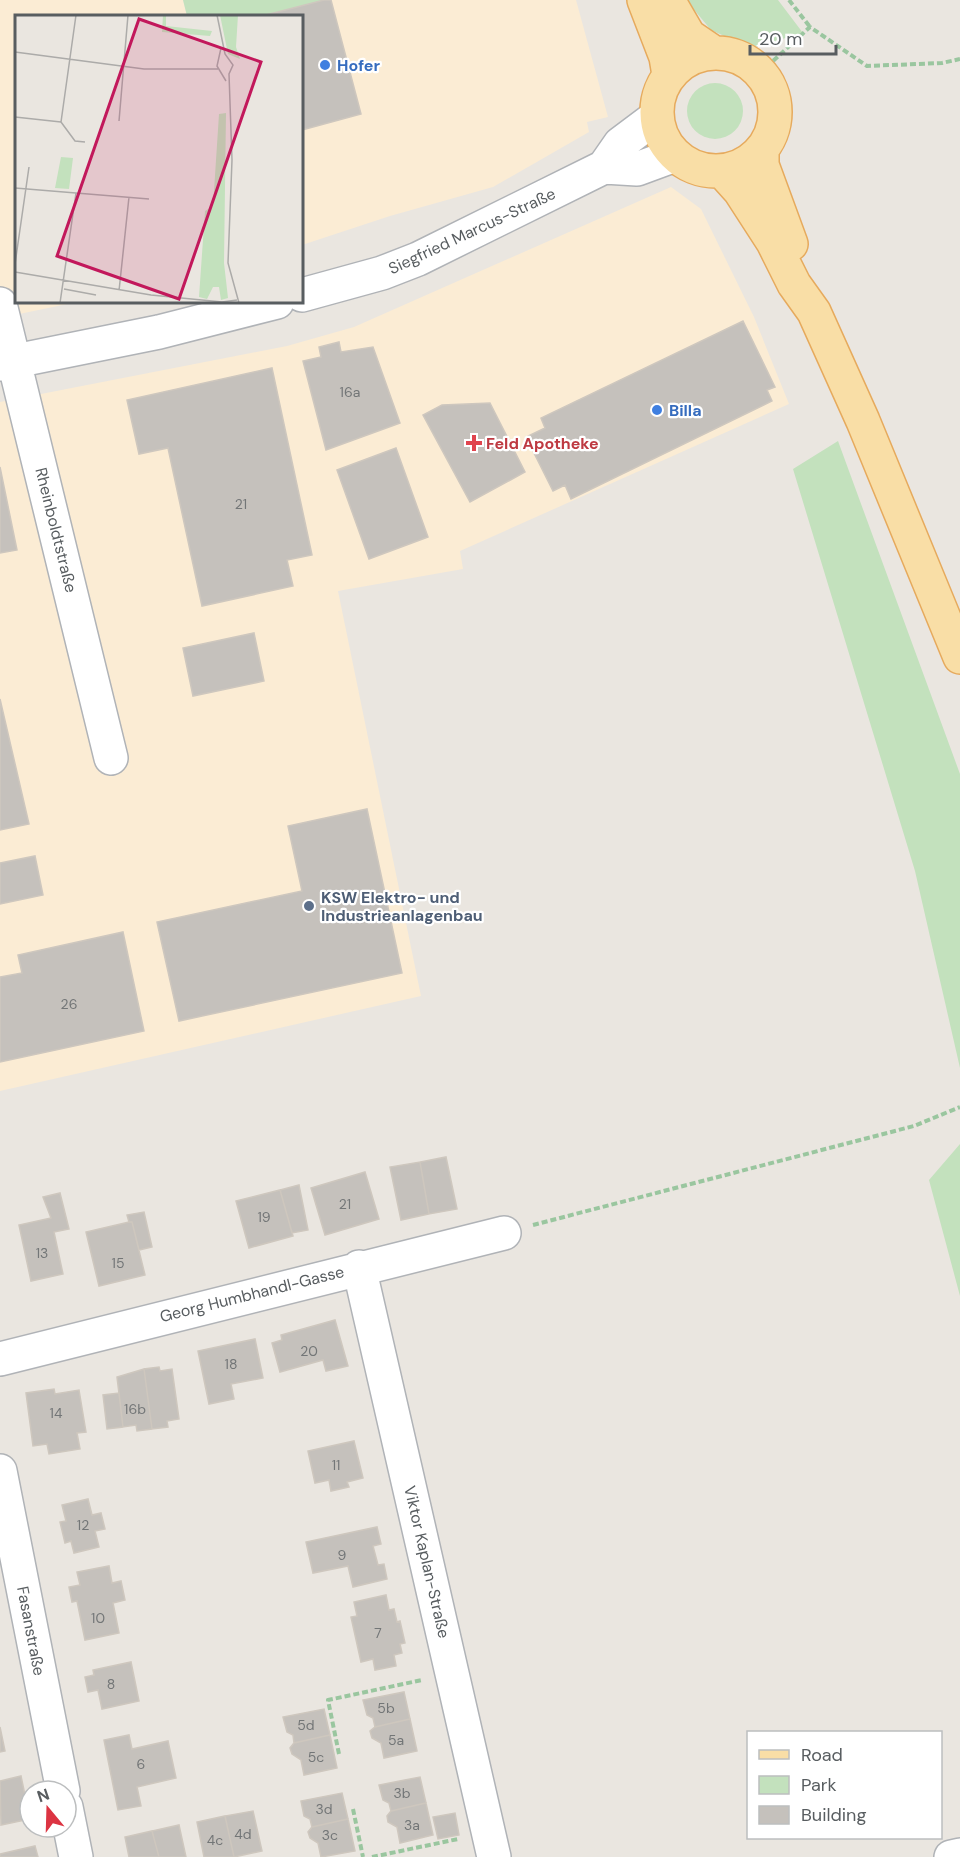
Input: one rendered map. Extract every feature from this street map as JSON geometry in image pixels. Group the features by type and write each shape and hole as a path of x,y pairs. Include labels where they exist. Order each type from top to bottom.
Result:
{"main road":[{"path":"644,0 666,57 669,75"},
{"path":"668,0 689,36 714,53"},
{"path":"714,53 731,55 747,62 760,73 771,91 775,111 772,131 762,149 744,164 722,171 705,170 689,165 675,155 662,138 656,117 659,95 669,75 681,64 697,56 714,53"},
{"path":"762,149 762,165 787,235 807,279 814,312"},
{"path":"722,171 740,191 773,242 794,284 814,312 867,432 960,657"}],"street":[{"name":"Siegfried Marcus-Straße","path":"303,295 382,273 418,259 604,167 621,144 656,117"},
{"name":"Siegfried Marcus-Straße","path":"604,167 637,169 675,155"},
{"path":"8,363 159,332 273,303"},
{"name":"Rheinboldtstraße","path":"0,304 8,363 111,758"},
{"name":"Georg Humbhandl-Gasse","path":"0,1359 360,1267 504,1233"},
{"name":"Viktor Kaplan-Straße","path":"360,1267 491,1845"},
{"name":"Fasanstraße","path":"0,1471 61,1779"},
{"path":"72,1839 76,1857"},
{"path":"951,1857 960,1855"}],"path":[{"path":"789,0 810,27 867,66 942,63 960,59"},
{"path":"760,73 810,27"},
{"path":"504,1233 914,1126 960,1107"},
{"path":"339,1754 328,1700 452,1674"},
{"path":"353,1809 363,1857"},
{"path":"372,1857 491,1845"}],"shaded area":[{"path":"0,0 183,0 187,15 15,15 15,303 72,303 0,318"},
{"path":"324,0 576,0 608,117 587,122 589,132 493,187 390,216 303,245 303,15 266,15"},
{"path":"671,187 701,209 754,317 789,404 460,551 463,569 338,591 421,996 0,1091 0,402 287,346 354,327"}],"green space":[{"path":"183,0 324,0 266,15 187,15"},
{"path":"686,0 778,0 803,33 751,48 711,30"},
{"path":"715,83 726,85 735,91 741,100 743,111 741,122 735,131 726,137 715,139 704,137 695,131 689,122 687,111 689,100 695,91 704,85"},
{"path":"838,441 960,774 960,1068 915,871 793,469"},
{"path":"960,1144 960,1296 929,1180"}],"building":[{"name":"Hofer","path":"331,0 361,114 303,130 303,15 266,15"},
{"name":"Billa","path":"743,321 775,387 767,390 772,401 571,499 565,485 553,491 526,437 545,428 541,418"},
{"path":"339,342 341,352 373,347 400,423 326,450 303,361 321,357 319,347"},
{"path":"272,368 312,555 287,560 293,586 202,606 168,448 139,454 127,400"},
{"name":"Feld Apotheke","path":"490,403 525,472 470,502 423,415 442,405"},
{"path":"396,448 428,537 369,559 337,470"},
{"path":"0,467 17,550 0,553"},
{"path":"254,633 264,681 193,696 183,648"},
{"path":"0,699 29,824 0,830"},
{"name":"KSW Elektro- und Industrieanlagenbau","path":"367,809 402,973 179,1021 157,922 302,891 288,826"},
{"path":"35,856 43,895 0,904 0,863"},
{"path":"123,932 144,1031 0,1062 0,977 22,973 18,955"},
{"path":"446,1157 457,1209 429,1214 420,1162"},
{"path":"420,1162 429,1214 401,1220 390,1167"},
{"path":"365,1172 379,1219 325,1235 311,1188"},
{"path":"299,1185 308,1230 292,1233 280,1190"},
{"path":"280,1190 293,1236 249,1248 236,1201"},
{"path":"60,1193 69,1229 54,1232 63,1274 31,1281 19,1225 51,1218 43,1197"},
{"path":"144,1212 152,1247 139,1250 132,1222 129,1222 127,1215"},
{"path":"132,1222 145,1275 99,1286 86,1232"},
{"path":"335,1320 348,1366 326,1371 323,1360 280,1372 272,1343 282,1340 281,1335"},
{"path":"255,1339 263,1378 231,1384 234,1399 209,1404 198,1351"},
{"path":"159,1367 160,1371 172,1369 179,1419 167,1421 168,1427 152,1429 144,1369"},
{"path":"144,1369 152,1429 137,1431 136,1425 123,1427 117,1377"},
{"path":"54,1389 55,1394 79,1390 86,1432 77,1433 80,1449 49,1454 47,1444 33,1446 26,1393"},
{"path":"119,1393 123,1427 107,1429 103,1395"},
{"path":"354,1441 363,1478 347,1482 349,1487 331,1491 329,1480 315,1483 308,1451"},
{"path":"88,1499 92,1515 101,1513 105,1529 95,1531 99,1547 74,1553 71,1541 65,1543 60,1522 66,1521 62,1505"},
{"path":"377,1527 381,1544 373,1546 378,1565 384,1564 387,1579 353,1587 348,1566 313,1573 306,1542"},
{"path":"109,1566 112,1583 121,1581 125,1600 113,1603 119,1633 85,1640 77,1601 72,1602 69,1587 80,1585 77,1572"},
{"path":"386,1595 389,1610 394,1609 397,1622 400,1621 405,1643 400,1644 402,1653 394,1655 396,1666 375,1670 373,1659 361,1662 351,1617 357,1616 354,1602"},
{"path":"131,1662 139,1701 102,1709 98,1690 88,1692 85,1677 94,1675 93,1670"},
{"path":"404,1692 410,1719 375,1727 373,1718 367,1715 363,1700"},
{"path":"324,1709 330,1735 294,1743 293,1735 287,1732 283,1717"},
{"path":"410,1719 417,1751 384,1758 381,1743 372,1738 370,1731 375,1727"},
{"path":"0,1727 5,1751 0,1752"},
{"path":"129,1735 132,1749 168,1741 176,1778 137,1787 141,1806 118,1810 104,1740"},
{"path":"330,1735 337,1768 304,1775 301,1760 292,1754 290,1748 294,1743"},
{"path":"21,1776 22,1779 18,1779 18,1821 1,1825 0,1781"},
{"path":"420,1777 426,1803 391,1811 389,1803 383,1800 379,1785"},
{"path":"342,1793 348,1819 312,1827 310,1819 304,1816 301,1801"},
{"path":"426,1803 433,1835 400,1843 397,1827 388,1822 387,1816 391,1811"},
{"path":"253,1811 262,1851 234,1857 225,1816"},
{"path":"455,1813 459,1835 438,1839 433,1817"},
{"path":"225,1816 234,1857 204,1857 197,1822"},
{"path":"348,1819 355,1851 321,1857 318,1843 310,1838 308,1832 312,1827"},
{"path":"179,1825 186,1857 159,1857 152,1831"},
{"path":"152,1831 159,1857 129,1857 125,1837"},
{"path":"35,1846 38,1857 0,1857 0,1854"}],"place":[{"name":"Hofer","path":"325,65"},
{"name":"Billa","path":"657,410"},
{"name":"Feld Apotheke","path":"474,443"},
{"name":"KSW Elektro- und Industrieanlagenbau","path":"309,906"}]}
